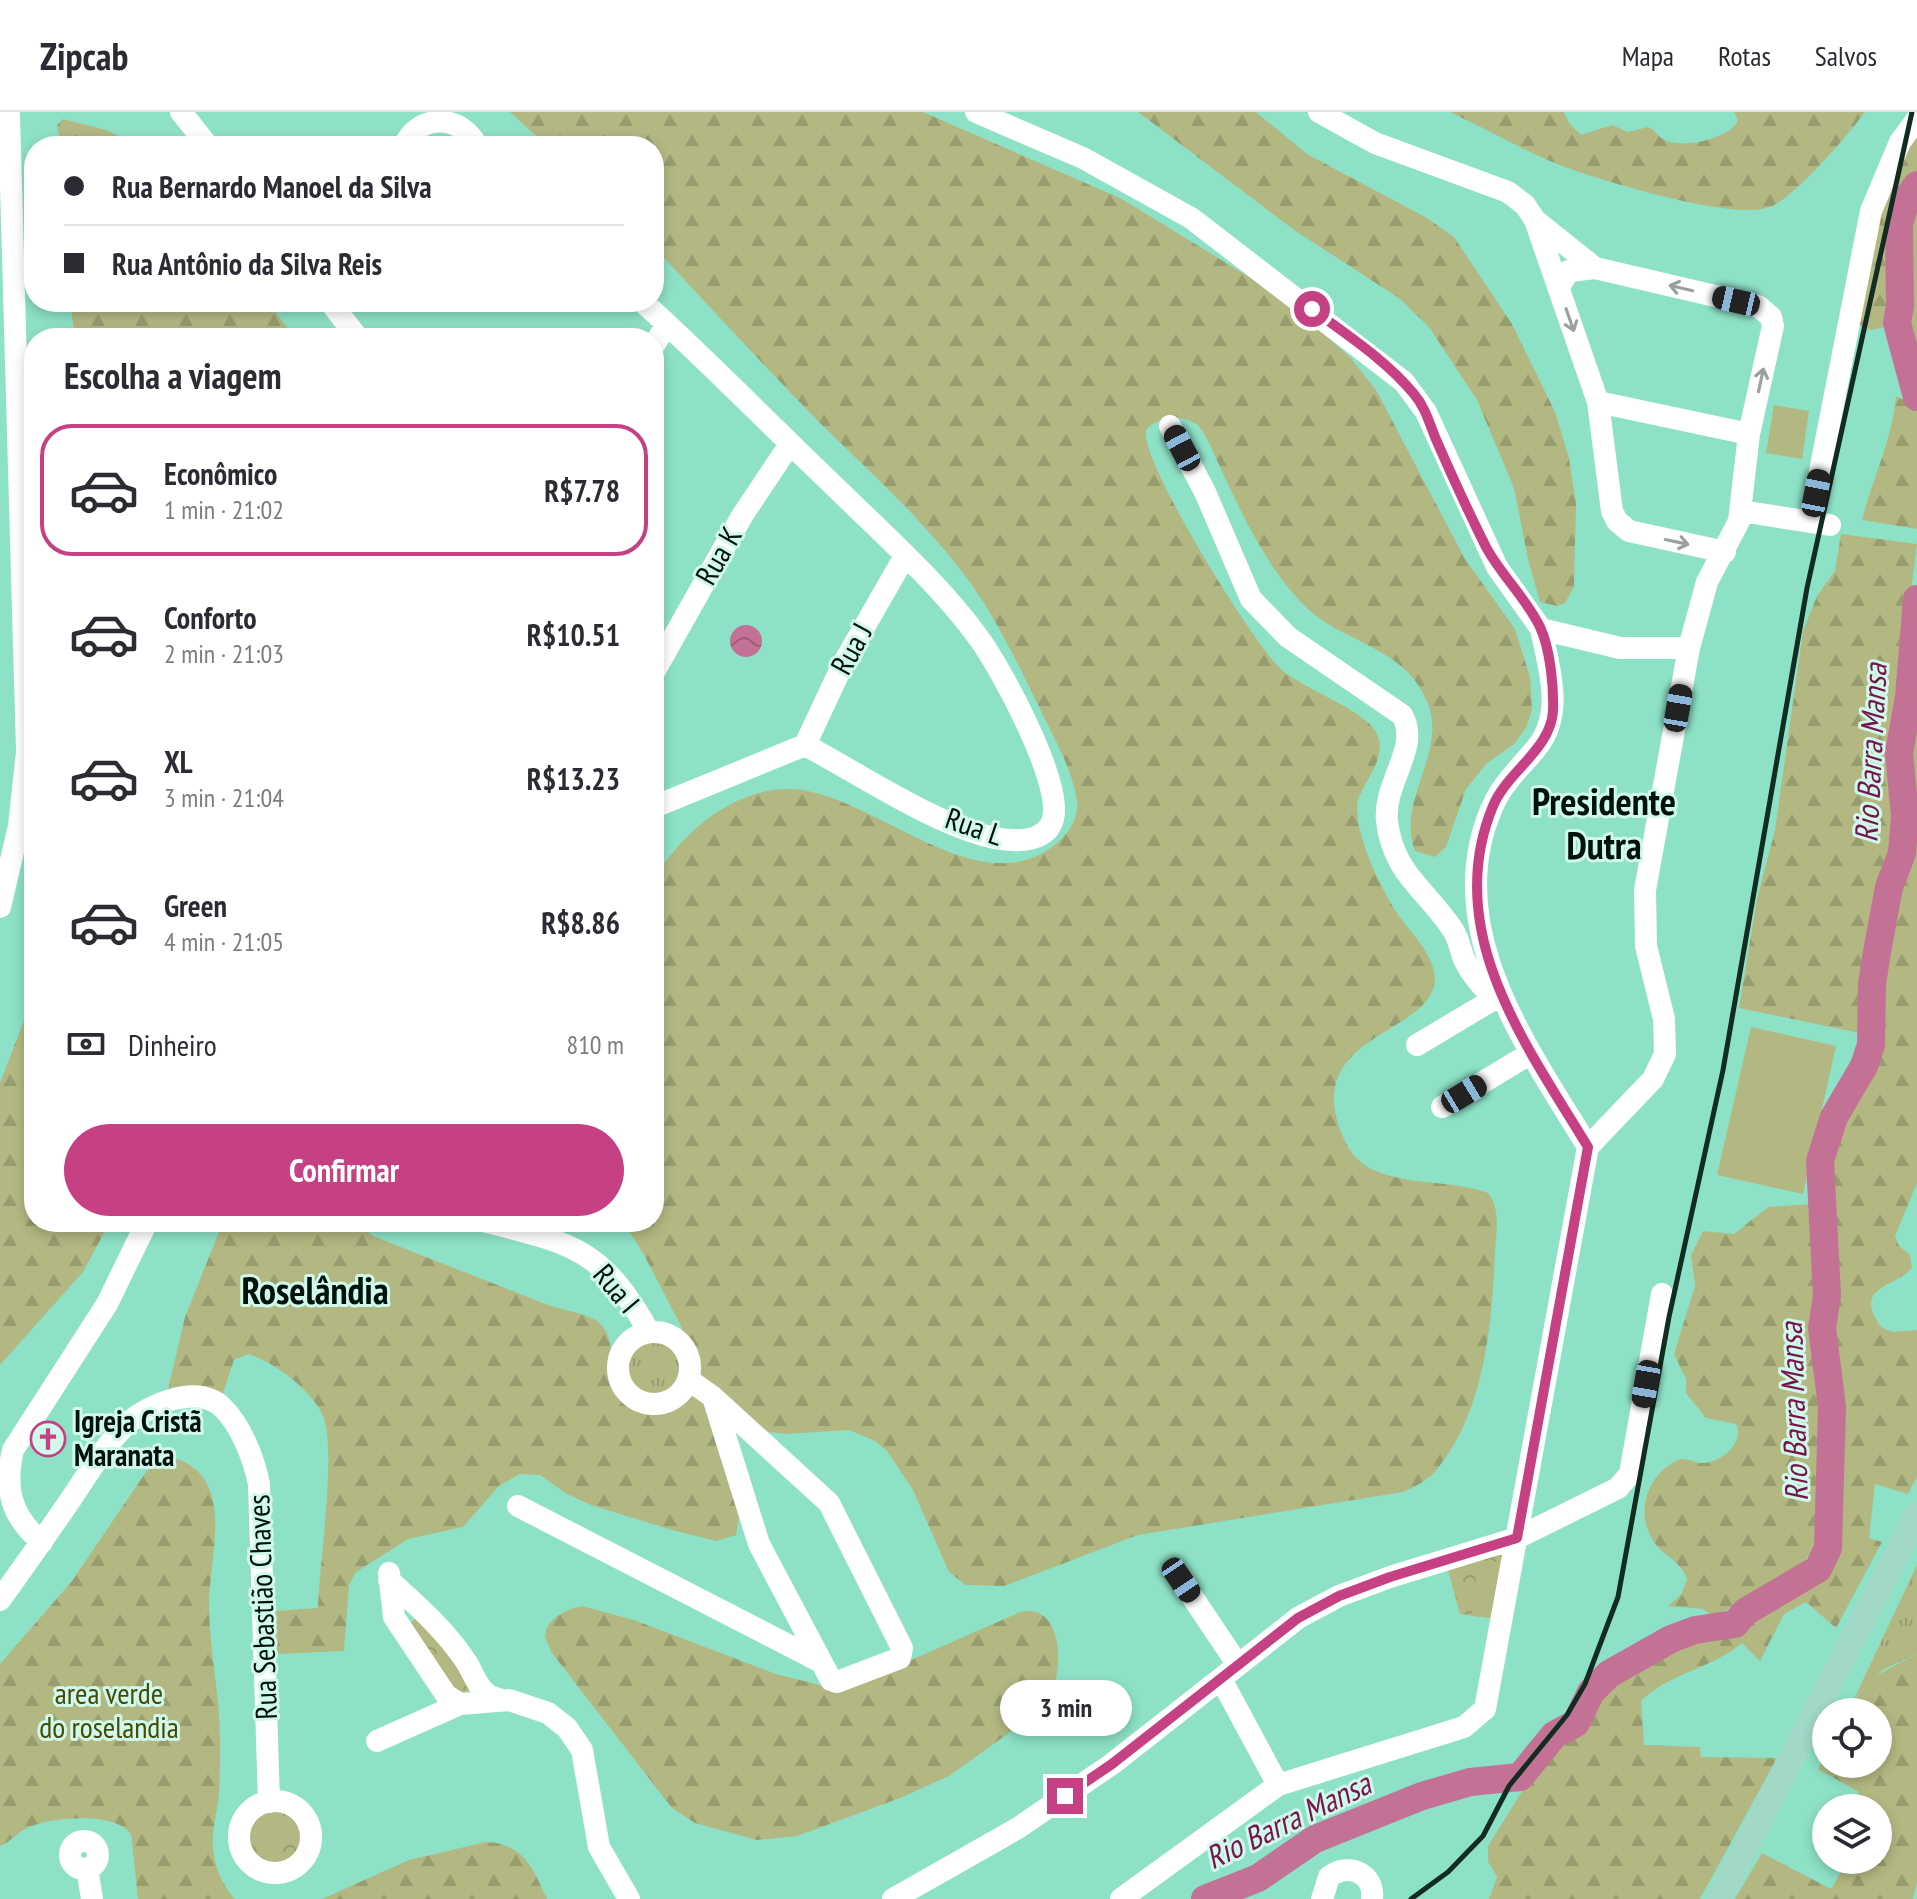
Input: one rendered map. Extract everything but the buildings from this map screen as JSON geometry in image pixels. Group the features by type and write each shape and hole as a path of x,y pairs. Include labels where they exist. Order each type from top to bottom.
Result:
{"main road":[{"path":"1719,1899 1917,1515"}],"street":[{"path":"181,112 200,136"},
{"path":"976,112 1083,158 1191,218 1404,382 1426,412 1497,567 1541,629 1553,697 1552,720 1536,749 1511,776 1496,799 1479,860 1480,924 1496,997"},
{"path":"1319,112 1375,143 1508,192 1525,205 1535,220 1598,402 1608,495 1617,521 1629,531 1725,552"},
{"path":"7,116 24,657"},
{"path":"1741,511 1820,524 1878,189 1900,142 1917,119"},
{"path":"411,136 416,129 441,121 461,126 469,136"},
{"path":"1535,220 1595,268"},
{"path":"1121,1899 1278,1785 1464,1727 1479,1716 1490,1699 1588,1147 1653,1079 1665,1054 1664,1019 1646,946 1643,909 1689,648 1707,582 1725,552 1741,511 1749,434 1773,326 1771,317 1758,306 1595,268 1569,271 1559,287"},
{"path":"338,312 350,328"},
{"path":"654,312 905,556"},
{"path":"664,329 667,324"},
{"path":"1598,402 1749,434"},
{"path":"1170,426 1205,492 1251,599 1288,637 1378,697 1402,715 1410,727 1409,740 1388,797 1387,820 1404,873 1450,925 1471,971 1496,997 1588,1147"},
{"name":"Rua K","path":"664,654 742,516 790,444"},
{"name":"Rua L","path":"805,745 896,795 982,835 1022,841 1039,836 1049,827 1054,813 1052,794 1011,691 977,636 905,556"},
{"name":"Rua J","path":"805,745 843,664 905,556"},
{"path":"1541,629 1620,648 1689,648"},
{"path":"664,802 805,745"},
{"path":"0,907 19,826 24,780"},
{"path":"1417,1045 1496,997"},
{"path":"1442,1107 1531,1053"},
{"path":"42,1542 23,1526 15,1512 9,1477 13,1450 107,1304 142,1232"},
{"name":"Rua I","path":"522,1232 568,1245 591,1258 624,1288 649,1332"},
{"path":"893,1899 1018,1828 1112,1764 1298,1618 1339,1596 1431,1562 1517,1538 1625,1482 1630,1474 1662,1294"},
{"path":"649,1332 670,1335 682,1345 689,1358 689,1380 677,1396 659,1403 640,1401 624,1388 618,1370 622,1351 631,1340 649,1332"},
{"path":"689,1380 713,1397 829,1503 903,1651 900,1658 837,1682 831,1680 817,1660 759,1544 713,1397"},
{"name":"Rua Sebastião Chaves","path":"0,1600 108,1444 131,1420 156,1405 180,1399 207,1399 221,1407 252,1460 261,1498 269,1802"},
{"path":"518,1506 817,1660"},
{"path":"460,1704 446,1695 394,1617 389,1575 429,1616 462,1657 484,1693 539,1707 567,1728 582,1750 599,1847 629,1899"},
{"path":"1181,1580 1230,1672 1278,1785"},
{"path":"377,1741 460,1704 499,1699"},
{"path":"87,1868 92,1899"},
{"path":"1322,1899 1329,1877 1344,1869 1367,1878 1373,1889 1372,1899"}],"green space":[{"path":"510,112 923,112 1122,199 1249,277 1311,323 1350,357 1376,390 1465,559 1515,629 1530,677 1532,710 1526,728 1514,744 1486,764 1466,789 1446,847 1435,857 1415,851 1411,832 1412,813 1431,741 1432,723 1428,704 1418,685 1390,658 1322,620 1294,594 1271,564 1252,531 1199,426 1186,419 1172,418 1158,421 1146,430 1160,477 1201,552 1267,653 1291,677 1369,723 1379,741 1378,758 1358,800 1360,830 1383,889 1425,951 1434,969 1435,979 1429,998 1414,1013 1373,1039 1354,1055 1339,1074 1334,1099 1341,1132 1354,1156 1376,1171 1404,1179 1461,1186 1488,1193 1495,1206 1497,1221 1488,1336 1476,1393 1454,1445 1434,1472 1422,1482 1403,1492 1138,1535 1004,1586 966,1585 949,1572 913,1490 887,1451 875,1441 849,1430 786,1434 760,1431 698,1373 681,1326 630,1232 664,1232 665,862 708,818 744,798 784,789 816,793 850,805 957,855 992,863 1026,860 1057,843 1072,825 1077,801 1072,778 1018,664 974,588 921,523 821,424 664,258 664,136 536,136"},
{"path":"1138,112 1256,112 1307,154 1427,218 1454,237 1512,324 1555,412 1569,458 1576,504 1574,587 1565,603 1557,606 1540,602 1514,488 1477,400 1429,327 1399,298 1294,230"},
{"path":"1450,112 1564,112 1569,123 1581,135 1612,125 1628,132 1648,127 1671,142 1692,143 1726,133 1738,120 1734,112 1865,112 1793,191 1770,207 1753,210 1673,199 1591,176 1541,157"},
{"path":"63,119 119,136 59,136 57,125"},
{"path":"1917,128 1917,175 1898,209 1887,268 1892,318 1889,326 1871,330 1855,323 1866,250"},
{"path":"1917,202 1917,384 1903,318 1902,266 1909,220"},
{"path":"71,312 276,312 288,328 74,328"},
{"path":"1898,372 1917,405 1917,529 1862,520 1886,443 1896,396 1904,400"},
{"path":"1774,405 1809,411 1802,459 1766,453"},
{"path":"1841,534 1917,544 1891,748 1889,778 1895,854 1882,882 1866,988 1864,1034 1739,1008 1757,899 1775,830 1803,631 1817,596 1835,571"},
{"path":"1917,682 1917,1183 1895,1236 1899,1246 1910,1255 1912,1268 1879,1289 1871,1304 1882,1328 1893,1332 1917,1330 1917,1477 1908,1494 1875,1484 1869,1538 1882,1542 1836,1628 1806,1602 1784,1614 1760,1661 1742,1643 1717,1659 1665,1683 1641,1701 1644,1745 1700,1747 1701,1757 1777,1758 1700,1899 1489,1899 1497,1877 1488,1861 1488,1846 1536,1769 1549,1754 1584,1733 1600,1691 1616,1675 1685,1641 1740,1636 1744,1633 1745,1618 1822,1570 1832,1553 1837,1416 1831,1328 1830,1160 1843,1114 1852,1098 1872,1078 1884,1040 1879,970 1885,930 1909,858 1911,813 1904,750 1915,715"},
{"path":"24,1021 24,1232 105,1232 83,1272 0,1365 0,1083"},
{"path":"1751,1027 1836,1046 1803,1194 1717,1175"},
{"path":"1812,1204 1826,1406 1821,1532 1817,1545 1795,1573 1721,1613 1713,1616 1703,1609 1668,1606 1681,1595 1687,1579 1680,1567 1651,1537 1646,1526 1648,1492 1661,1472 1680,1459 1705,1463 1725,1455 1735,1444 1738,1431 1736,1424 1706,1418 1686,1393 1686,1379 1674,1354 1695,1286 1691,1255 1703,1231 1734,1234 1768,1207"},
{"path":"219,1232 368,1232 545,1304 585,1315 605,1329 617,1386 632,1403 652,1410 695,1395 703,1402 739,1517 736,1535 716,1541 672,1530 591,1505 567,1494 540,1475 520,1474 499,1486 463,1527 408,1539 356,1572 349,1585 344,1651 277,1654 276,1611 318,1608 328,1480 327,1432 323,1416 311,1397 291,1378 248,1354 234,1360 222,1396 167,1394 185,1317"},
{"path":"655,1339 675,1347 683,1367 675,1387 655,1395 635,1387 627,1367 635,1347"},
{"name":"area verde do roselandia","path":"175,1458 194,1468 206,1483 213,1501 215,1542 209,1621 220,1739 219,1794 213,1848 219,1873 235,1899 138,1899 131,1834 111,1822 81,1818 50,1821 27,1828 0,1846 0,1664 72,1581 146,1472 162,1459"},
{"path":"1507,1554 1499,1619 1460,1614 1446,1563 1478,1555"},
{"path":"1478,1560 1506,1563 1499,1619 1472,1616"},
{"path":"1917,1565 1917,1654 1882,1670 1854,1698"},
{"path":"582,1606 634,1620 776,1674 828,1687 861,1682 1020,1612 1036,1612 1047,1620 1055,1632 1058,1666 1055,1684 1041,1710 949,1776 900,1798 797,1836 757,1840 695,1823 672,1808 552,1653 545,1637 549,1625 563,1613"},
{"path":"422,1613 476,1686 453,1701 403,1629"},
{"path":"448,1650 470,1683 451,1695 429,1662"},
{"path":"1917,1654 1917,1882 1913,1899 1735,1899 1762,1853 1831,1889 1840,1874 1892,1874 1892,1794 1858,1794 1834,1778 1892,1778 1892,1698 1856,1698 1873,1677"},
{"path":"275,1804 287,1806 298,1813 305,1824 305,1848 298,1859 287,1866 275,1868 263,1866 252,1859 245,1848 243,1836 245,1824 252,1813 263,1806"},
{"path":"259,1821 298,1823 297,1842 258,1840"},
{"path":"486,1842 499,1843 518,1852 537,1877 547,1899 322,1899 409,1860"}],"water":[{"path":"746,625 757,630 762,641 757,652 746,657 735,652 730,641 735,630"}],"waterway":[{"name":"Rio Barra Mansa","path":"1917,185 1906,200 1899,224 1900,307 1897,323 1917,397"},
{"name":"Rio Barra Mansa","path":"1205,1899 1258,1878 1315,1839 1422,1796 1470,1782 1520,1777 1554,1735 1576,1723 1591,1692 1609,1674 1671,1639 1695,1630 1735,1624 1745,1612 1818,1569 1828,1548 1832,1407 1822,1328 1827,1296 1820,1161 1834,1117 1864,1066 1871,1045 1872,984 1877,952 1889,887 1902,853 1905,816 1899,753 1909,697 1917,599"}],"railway":[{"path":"1411,1899 1448,1872 1483,1836 1509,1786 1567,1715 1585,1684 1618,1597 1669,1317 1723,1070 1807,588 1912,112"}],"place":[{"name":"Igreja Cristã Maranata","path":"48,1439"}],"district":[{"name":"Presidente Dutra","path":"1604,824"},
{"name":"Roselândia","path":"315,1291"}],"route":[{"path":"1065,1796 1112,1764 1298,1618 1339,1596 1431,1562 1517,1538 1588,1147 1499,996 1487,962 1480,924 1479,860 1489,816 1502,788 1536,749 1552,720 1553,697 1541,629 1497,567 1417,397 1389,368 1312,309"}]}
